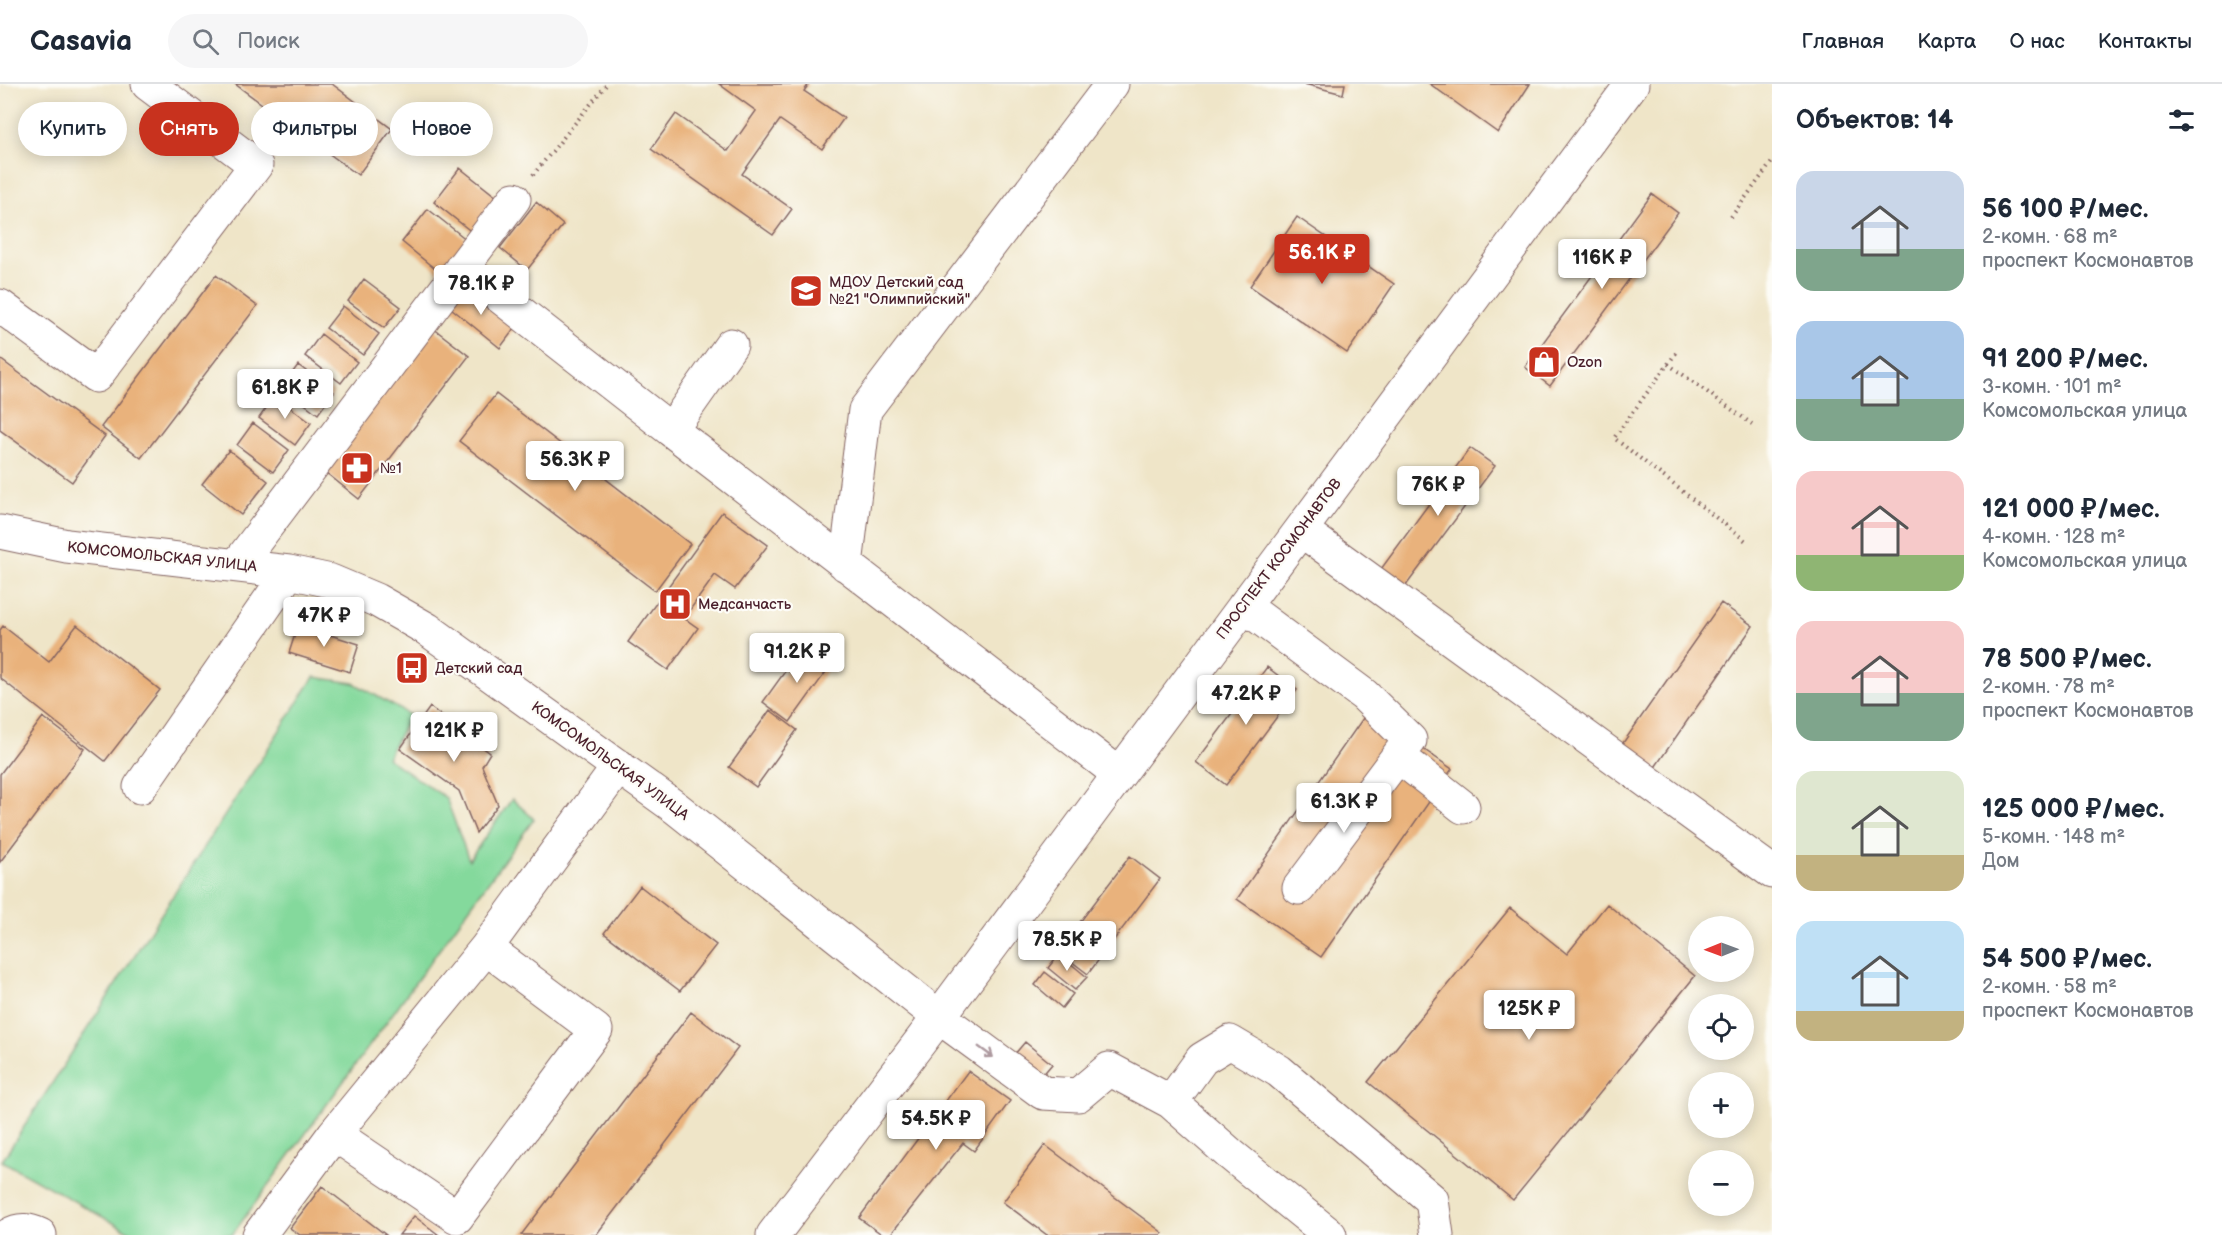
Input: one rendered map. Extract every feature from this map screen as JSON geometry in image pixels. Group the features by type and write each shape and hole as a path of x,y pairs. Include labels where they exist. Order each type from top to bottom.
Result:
{"street":[{"path":"0,306 96,376 256,165 148,84"},
{"path":"846,565 865,410 1112,84"},
{"name":"ПРОСПЕКТ КОСМОНАВТОВ","path":"773,1235 939,1017 1632,84"},
{"path":"238,564 514,199"},
{"path":"462,267 1119,774"},
{"path":"671,430 732,345"},
{"path":"1301,530 1772,872"},
{"name":"КОМСОМОЛЬСКАЯ УЛИЦА","path":"0,532 67,546 238,564 289,572 331,581 376,600 427,629 619,766 939,1017 1043,1093 1078,1095 1109,1069 1171,1102"},
{"path":"140,788 289,572"},
{"path":"1244,606 1364,695 1410,740 1299,888"},
{"path":"1398,756 1463,807"},
{"path":"258,1235 334,1134 486,948 619,766"},
{"path":"334,1134 457,1217 596,1030 486,948"},
{"path":"1330,1235 1230,1154 1171,1102 1202,1059 1230,1042 1279,1071 1432,1200 1437,1235"},
{"path":"9,1235 17,1230 30,1230 40,1235"}],"path":[{"path":"514,199 607,84"},
{"path":"1731,217 1772,162"},
{"path":"1676,352 1614,438 1746,541"},
{"path":"1668,364 1752,424"}],"green space":[{"path":"314,677 354,683 410,715 387,758 446,798 469,860 512,799 534,819 232,1235 135,1235 2,1161"}],"building":[{"path":"235,84 332,84 356,102 259,102"},
{"path":"719,84 809,84 804,91 844,118 822,149 780,120 742,174 792,209 773,235 651,149 676,114 728,151 756,111"},
{"path":"1304,84 1345,84 1343,94"},
{"path":"1430,84 1530,84 1498,133"},
{"path":"378,118 390,128 390,132 378,148"},
{"path":"332,156 372,156 358,175"},
{"path":"460,168 499,199 473,233 434,202"},
{"path":"1652,194 1678,213 1550,386 1525,367"},
{"path":"536,202 563,225 527,270 500,248"},
{"path":"428,209 467,240 440,273 402,242"},
{"path":"1297,217 1394,284 1347,353 1250,286"},
{"path":"216,275 257,306 141,458 101,427"},
{"path":"364,279 401,307 384,328 348,301"},
{"path":"461,285 515,328 500,348 446,304"},
{"path":"343,306 379,334 363,355 326,328"},
{"path":"433,328 469,356 359,499 324,471"},
{"path":"321,334 357,362 341,383 305,356"},
{"path":"0,359 105,436 72,482 0,430"},
{"path":"298,365 334,392 318,414 282,387"},
{"path":"496,394 690,544 655,591 459,441"},
{"path":"275,396 311,423 295,445 259,418"},
{"path":"253,423 289,450 273,472 237,445"},
{"path":"1470,448 1495,466 1405,587 1381,569"},
{"path":"229,450 268,481 241,515 202,484"},
{"name":"Медсанчасть","path":"722,512 768,545 735,589 715,575 684,618 698,628 668,670 628,642"},
{"path":"1721,603 1753,626 1651,773 1618,750"},
{"path":"77,625 160,690 105,761 0,678 0,630 3,626 49,662"},
{"path":"298,625 359,644 350,672 289,653"},
{"path":"804,645 831,665 790,722 763,702"},
{"path":"1267,667 1297,690 1226,785 1196,762"},
{"path":"430,707 490,753 482,766 498,805 476,833 459,791 400,749"},
{"path":"770,710 797,730 756,787 729,767"},
{"path":"1368,711 1452,769 1321,957 1237,899"},
{"path":"43,717 85,749 0,862 0,774"},
{"path":"1130,856 1160,879 1088,974 1058,951"},
{"path":"640,886 716,945 680,991 604,933"},
{"path":"1607,904 1688,970 1688,982 1690,982 1513,1200 1368,1082 1510,908 1567,954"},
{"path":"1059,954 1087,977 1075,990 1048,968"},
{"path":"1045,972 1073,994 1062,1008 1035,985"},
{"path":"691,1012 738,1048 596,1235 521,1235"},
{"path":"1025,1042 1052,1064 1041,1077 1014,1055"},
{"path":"968,1071 1010,1101 974,1151 963,1143 890,1235 883,1235 859,1218"},
{"path":"1045,1145 1163,1233 1161,1235 1047,1235 1003,1202"},
{"path":"322,1186 386,1235 300,1235 290,1228"},
{"path":"414,1216 439,1235 399,1235"}],"place":[{"name":"МДОУ Детский сад №21 \"Олимпийский\"","path":"806,291"},
{"name":"Ozon","path":"1544,362"},
{"name":"№1","path":"357,468"},
{"name":"Медсанчасть","path":"675,604"},
{"name":"Детский сад","path":"412,668"}]}
